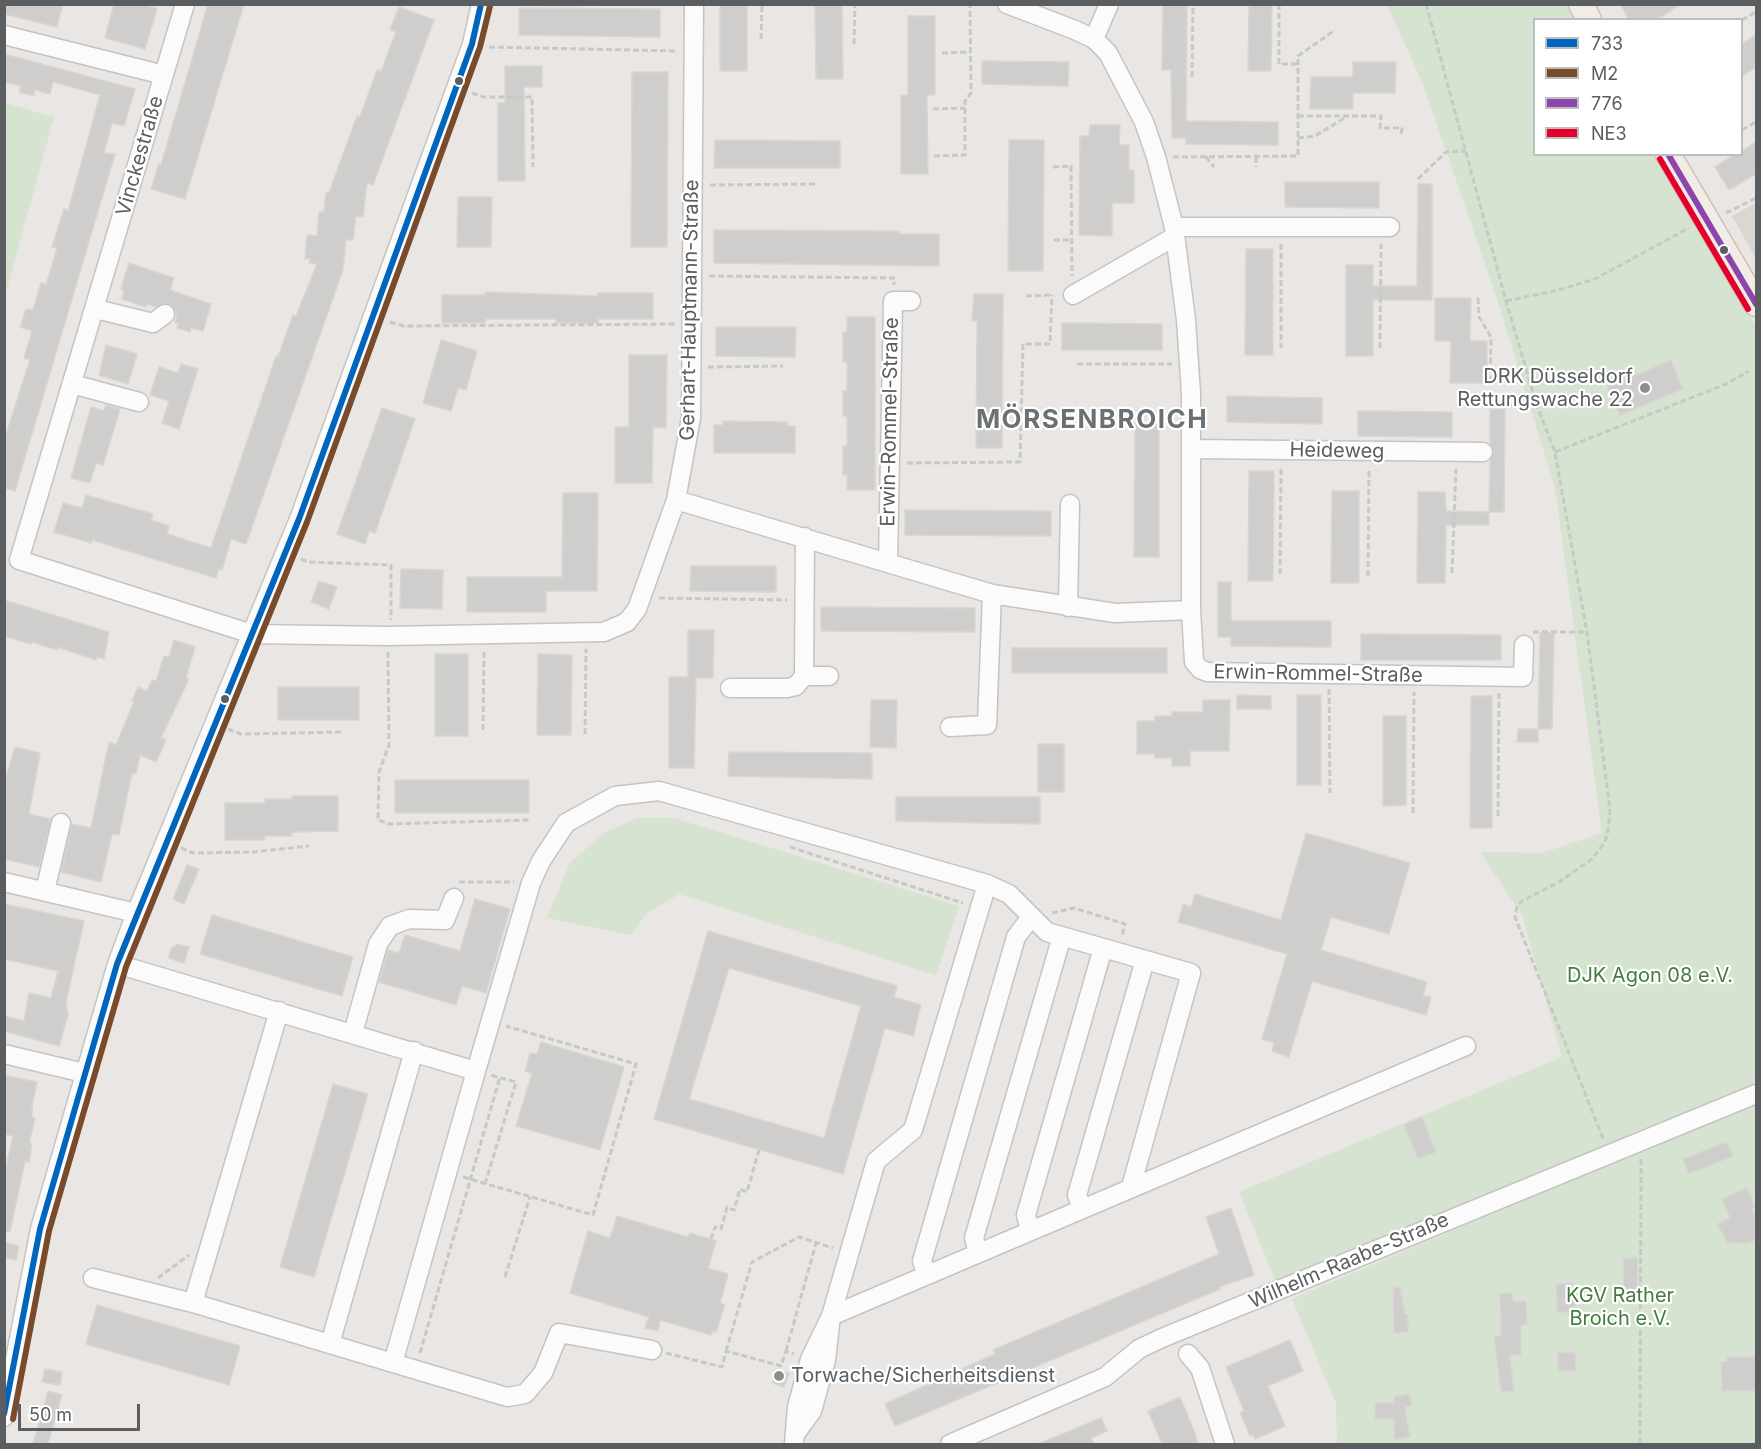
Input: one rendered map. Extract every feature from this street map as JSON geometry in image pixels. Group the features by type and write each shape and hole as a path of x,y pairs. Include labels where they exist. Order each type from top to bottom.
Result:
{"main road":[{"path":"1581,4 1588,18"},
{"path":"1669,156 1756,304"}],"street":[{"name":"Vinckestraße","path":"185,4 96,309 19,560 252,634"},
{"path":"4,1417 40,1229 117,964 165,841 285,553 457,87 472,44 481,4"},
{"name":"Gerhart-Hauptmann-Straße","path":"252,634 389,636 586,633 604,632 627,622 642,598 676,500 691,418 694,4"},
{"path":"676,500 992,594 1115,613 1191,610 1189,364 1174,232 1156,157 1144,122 1117,68 1094,39 1048,18 1007,4"},
{"path":"1094,39 1109,4"},
{"path":"4,35 164,75"},
{"path":"1073,295 1174,232 1214,222 1255,222 1281,227 1385,227"},
{"name":"Erwin-Rommel-Straße","path":"888,562 889,464 902,301"},
{"path":"96,309 153,323 165,314"},
{"path":"72,384 139,402"},
{"name":"Heideweg","path":"1191,450 1483,452"},
{"path":"1068,607 1070,504"},
{"path":"730,688 796,687 804,676 805,537"},
{"path":"950,727 987,725 992,594"},
{"name":"Erwin-Rommel-Straße","path":"1191,610 1193,659 1197,667 1203,671 1523,677 1524,645"},
{"path":"804,676 829,676"},
{"path":"393,1362 531,883 541,861 566,823 615,796 659,791 987,884 1010,894 1047,932 1191,973 1131,1187"},
{"path":"45,891 61,823"},
{"path":"4,882 136,913"},
{"path":"795,1439 812,1410 826,1360 831,1316 876,1161 913,1130 987,884"},
{"path":"353,1033 378,944 390,926 409,919 445,920 454,898"},
{"path":"927,1275 922,1261 1016,937 1031,917"},
{"path":"978,1253 974,1238 1062,936"},
{"path":"1030,1230 1026,1215 1110,950"},
{"path":"1082,1209 1077,1195 1145,960"},
{"path":"117,964 476,1071"},
{"path":"193,1303 279,1011"},
{"path":"795,1439 796,1407 810,1359 831,1316 1466,1046"},
{"path":"330,1344 414,1051"},
{"path":"4,1054 84,1073"},
{"name":"Wilhelm-Raabe-Straße","path":"950,1444 979,1438 1105,1377 1139,1349 1756,1094"},
{"path":"93,1278 193,1303 507,1397 525,1394 543,1373 559,1334 652,1350"},
{"path":"1188,1354 1200,1368 1225,1444"}],"path":[{"path":"761,39 762,4"},
{"path":"854,44 855,4"},
{"path":"934,156 964,155 965,101 971,93 970,4"},
{"path":"1192,77 1193,4"},
{"path":"1279,4 1279,64 1298,64"},
{"path":"1426,4 1506,301 1538,406 1555,452 1587,632 1610,810 1608,831 1605,842 1592,859 1559,882 1522,901 1517,906 1515,917 1516,927 1609,1153"},
{"path":"1156,157 1298,156 1298,56 1335,30"},
{"path":"472,44 498,48 694,52"},
{"path":"942,53 970,52"},
{"path":"457,87 484,97 532,97 533,167"},
{"path":"933,109 965,108"},
{"path":"1298,116 1381,116 1380,128 1402,128 1401,134"},
{"path":"1298,139 1316,136 1348,116"},
{"path":"1418,179 1446,152 1465,151"},
{"path":"1256,156 1256,167"},
{"path":"1205,157 1214,167"},
{"path":"1026,296 1073,295 1071,166 1053,167"},
{"path":"693,185 815,184"},
{"path":"1506,301 1559,290 1595,279 1708,220 1756,198"},
{"path":"1281,227 1281,348"},
{"path":"1380,348 1385,227"},
{"path":"1053,240 1072,240"},
{"path":"692,276 894,278 902,301"},
{"path":"889,464 1020,462 1023,344 1050,344 1052,295"},
{"path":"1478,298 1479,317 1491,337 1490,383"},
{"path":"373,317 404,326 692,324"},
{"path":"1077,364 1189,364"},
{"path":"692,367 783,366"},
{"path":"1555,452 1726,384 1749,370"},
{"path":"1484,406 1538,406"},
{"path":"1280,574 1281,450"},
{"path":"1368,576 1369,451"},
{"path":"1452,573 1456,452"},
{"path":"285,553 308,562 391,565 389,745 379,772 378,820 389,824 530,819"},
{"path":"642,598 804,600"},
{"path":"1524,645 1534,631 1587,632"},
{"path":"585,734 586,633"},
{"path":"483,730 484,634"},
{"path":"1329,675 1330,794"},
{"path":"1413,813 1414,676"},
{"path":"1498,816 1499,676"},
{"path":"215,723 241,734 343,732"},
{"path":"165,841 192,853 253,852 309,846"},
{"path":"788,847 981,909"},
{"path":"454,898 460,880 531,883"},
{"path":"1031,917 1074,908 1125,924 1110,950"},
{"path":"447,1173 593,1215 636,1064 490,1022"},
{"path":"476,1071 516,1082 485,1184"},
{"path":"415,1369 500,1077"},
{"path":"1640,1444 1641,1141"},
{"path":"711,1239 715,1227 721,1229 727,1208 734,1210 740,1189 747,1192 759,1150"},
{"path":"505,1277 530,1197"},
{"path":"652,1350 722,1367 752,1262 799,1237 849,1253"},
{"path":"726,1351 781,1366 817,1243"},
{"path":"151,1292 158,1278 189,1255 192,1245"},
{"path":"786,1351 810,1359"}],"shaded area":[{"path":"1756,203 1756,259 1732,216"}],"green space":[{"name":"DJK Agon 08 e.V.","path":"1387,5 1567,5 1575,18 1533,18 1533,156 1657,156 1756,327 1756,1089 1276,1282 1239,1192 1562,1057 1522,915 1480,852 1542,853 1602,833 1555,488 1498,302 1423,84"},
{"path":"4,103 54,117 5,296"},
{"path":"637,818 674,818 959,906 936,975 679,894 647,913 631,935 547,918 570,863 604,833"},
{"name":"KGV Rather Broich e.V.","path":"1756,1101 1756,1444 1337,1444 1336,1403 1292,1299"}],"building":[{"path":"4,4 63,4 57,27 4,14"},
{"path":"114,4 142,4 157,9 145,49 105,38"},
{"path":"208,4 244,4 185,199 151,189 159,164 161,165"},
{"path":"720,4 747,4 747,71 720,71"},
{"path":"815,4 842,4 843,79 816,79"},
{"path":"1163,4 1187,4 1186,121 1278,122 1278,145 1186,144 1186,138 1172,138 1171,70 1162,70"},
{"path":"1249,4 1272,4 1271,71 1248,71"},
{"path":"1620,4 1681,4 1659,18 1628,18"},
{"path":"399,7 434,20 373,185 367,183 363,217 356,216 353,240 346,240 343,270 246,544 231,539 222,570 219,569 216,578 92,540 91,543 54,532 63,503 82,508 86,495 153,514 151,520 169,526 167,534 211,548 276,356 278,357 293,315 296,316 317,264 309,263 310,259 305,259 307,235 317,236 319,212 324,212 326,193 329,193 357,116 360,117 377,70 381,71 396,32 390,30"},
{"path":"519,8 660,9 660,37 519,35"},
{"path":"908,16 935,16 935,95 927,95 928,174 901,174 901,95 908,95"},
{"path":"1756,35 1756,67 1743,75 1743,43"},
{"path":"4,54 135,89 124,126 112,123 104,153 115,154 15,491 4,488 4,431 7,431 30,360 24,358 32,331 20,327 26,309 33,310 41,283 46,285 57,248 52,247 64,209 68,211 100,95 53,82 50,94 35,90 34,96 19,92 21,86 4,82"},
{"path":"982,61 1069,62 1068,86 982,84"},
{"path":"1353,62 1396,62 1395,93 1353,93 1353,109 1310,109 1311,77 1353,77"},
{"path":"505,66 542,66 542,87 524,87 525,181 498,181 498,103 505,103"},
{"path":"632,72 668,72 667,247 631,247"},
{"path":"1090,125 1120,125 1119,145 1129,145 1129,170 1134,170 1134,203 1112,203 1112,236 1079,235 1080,136 1089,136"},
{"path":"715,140 840,141 840,168 714,168"},
{"path":"1009,140 1044,140 1043,271 1008,271"},
{"path":"1756,142 1756,174 1729,190 1715,167 1732,156 1743,156 1743,150"},
{"path":"1285,182 1379,182 1379,208 1285,207"},
{"path":"1418,184 1432,184 1432,300 1373,300 1373,356 1346,356 1346,265 1373,265 1373,286 1417,286"},
{"path":"458,197 492,197 491,247 457,247"},
{"path":"714,230 899,231 899,234 939,234 939,266 714,263"},
{"path":"1246,249 1273,249 1273,355 1245,355"},
{"path":"129,263 174,278 170,290 211,304 203,331 191,328 190,332 177,328 179,324 175,323 177,313 169,303 156,307 147,304 146,307 122,299 124,290 121,289"},
{"path":"485,292 598,296 598,293 653,293 653,319 598,319 598,323 556,323 556,319 485,319 485,323 442,323 442,295 485,295"},
{"path":"974,294 1003,294 1002,448 976,448 977,321 972,321"},
{"path":"1435,298 1471,298 1470,341 1487,341 1487,383 1450,383 1451,341 1435,341"},
{"path":"847,317 875,317 875,490 847,490 847,475 843,475 843,446 847,446 847,416 843,416 843,391 847,391 847,362 843,362 843,332 847,332"},
{"path":"1062,323 1162,324 1162,350 1062,350"},
{"path":"716,327 796,327 795,357 716,356"},
{"path":"441,340 477,351 466,390 458,388 451,411 423,403"},
{"path":"106,345 137,354 128,384 99,375"},
{"path":"629,355 667,355 666,428 653,427 652,483 615,483 615,427 629,427"},
{"name":"DRK Düsseldorf Rettungswache 22","path":"1671,360 1683,389 1620,415 1607,387"},
{"path":"181,364 198,369 179,429 162,423 169,401 150,395 159,367 178,373"},
{"path":"1227,396 1322,398 1322,424 1227,422"},
{"path":"106,405 120,409 103,465 96,463 90,483 71,478 91,407 104,411"},
{"path":"382,408 415,419 375,533 369,531 365,544 337,534"},
{"path":"1490,409 1505,409 1504,512 1489,512 1490,461 1494,452 1490,443"},
{"path":"1358,411 1452,412 1452,437 1358,436"},
{"path":"723,421 787,422 787,426 795,426 795,453 714,453 714,425 723,425"},
{"path":"1135,423 1159,423 1159,557 1134,557"},
{"path":"1249,471 1274,471 1273,581 1248,581"},
{"path":"1332,491 1359,491 1359,583 1331,583"},
{"path":"1418,492 1445,492 1446,511 1489,512 1489,525 1446,525 1445,583 1417,583"},
{"path":"563,493 598,493 597,591 546,591 546,612 467,612 467,577 562,577"},
{"path":"905,510 1051,511 1051,536 905,535"},
{"path":"691,566 776,566 776,592 690,591"},
{"path":"401,569 443,570 442,609 400,608"},
{"path":"319,581 337,587 329,609 311,602"},
{"path":"1218,582 1231,582 1231,621 1331,621 1331,647 1231,646 1231,637 1218,637"},
{"path":"4,600 109,632 104,659 97,657 96,660 57,647 57,650 4,636"},
{"path":"821,607 975,608 975,632 821,631"},
{"path":"688,630 714,630 713,678 696,678 694,768 669,768 669,677 688,677"},
{"path":"1540,633 1554,633 1552,729 1538,729"},
{"path":"1361,634 1501,635 1501,660 1361,660"},
{"path":"174,640 195,647 186,678 189,679 161,738 166,740 156,762 140,755 136,774 132,773 119,835 112,834 101,882 61,872 72,824 91,828 109,742 116,745 138,687 147,691 152,680 156,681 164,656 169,657"},
{"path":"1012,648 1167,648 1167,673 1012,673"},
{"path":"435,654 468,654 468,736 435,736"},
{"path":"538,654 572,655 571,735 537,735"},
{"path":"278,687 359,687 359,720 278,720"},
{"path":"1237,695 1271,696 1271,709 1237,709"},
{"path":"1297,695 1321,695 1321,785 1297,785"},
{"path":"1471,696 1492,696 1492,828 1470,828"},
{"path":"871,700 897,700 896,748 870,747"},
{"path":"1203,700 1230,700 1229,751 1190,751 1190,766 1172,766 1172,758 1154,758 1155,754 1137,754 1137,721 1155,721 1155,716 1172,716 1172,712 1203,712"},
{"path":"1383,716 1406,716 1406,805 1383,806"},
{"path":"1518,729 1538,729 1538,742 1517,742"},
{"path":"1038,744 1064,744 1064,792 1038,792"},
{"path":"15,747 40,753 29,814 51,819 39,867 4,859 4,783"},
{"path":"729,752 872,753 872,779 728,776"},
{"path":"395,780 529,780 529,813 395,813"},
{"path":"292,796 338,796 338,831 292,832 292,836 265,836 265,840 225,840 225,803 265,803 265,799 292,799"},
{"path":"896,797 1040,797 1040,824 896,821"},
{"path":"1306,833 1410,863 1389,934 1331,917 1321,950 1427,982 1423,995 1431,997 1426,1015 1312,981 1289,1057 1272,1051 1274,1043 1262,1039 1287,954 1178,922 1183,904 1191,907 1195,894 1281,920"},
{"path":"187,865 199,869 184,904 173,899"},
{"path":"475,899 510,909 486,993 462,986 456,1005 379,982 388,950 399,953 405,935 460,951"},
{"path":"4,904 84,921 66,1002 68,1015 59,1046 4,1031 4,1016 24,1021 29,993 51,998 58,971 4,959"},
{"path":"212,915 353,957 342,996 200,954"},
{"path":"708,931 897,986 894,997 921,1005 913,1036 885,1028 843,1174 654,1119","holes":["729,968 861,1006 824,1138 689,1099"]},
{"path":"176,944 189,947 184,963 168,958 172,947"},
{"path":"541,1042 624,1067 600,1150 516,1126 532,1073 525,1071 530,1053 537,1054"},
{"path":"4,1075 37,1082 32,1107 32,1117 35,1118 29,1143 32,1144 29,1162 25,1161 10,1232 4,1231 4,1176 13,1136 4,1134"},
{"path":"333,1084 368,1094 314,1277 280,1267"},
{"path":"1422,1117 1436,1152 1418,1159 1404,1125"},
{"path":"1726,1142 1733,1156 1689,1174 1683,1159"},
{"path":"1747,1188 1755,1207 1751,1208 1755,1218 1755,1240 1747,1244 1727,1242 1717,1224 1730,1218 1722,1199"},
{"path":"1231,1208 1254,1275 1219,1287 1220,1289 895,1426 885,1404 995,1354 993,1350 1219,1254 1206,1217"},
{"path":"617,1216 688,1237 690,1233 716,1241 708,1268 728,1274 720,1303 725,1305 716,1332 712,1331 711,1335 660,1320 658,1331 645,1328 649,1317 570,1293 588,1231 610,1238"},
{"path":"4,1242 19,1246 16,1260 4,1258"},
{"path":"1624,1258 1638,1258 1637,1299 1623,1299"},
{"path":"1572,1283 1572,1290 1575,1290 1576,1312 1557,1312 1556,1284"},
{"path":"1400,1287 1405,1314 1408,1314 1408,1332 1394,1333 1393,1288"},
{"path":"1512,1292 1513,1301 1526,1301 1527,1325 1521,1325 1521,1355 1510,1355 1514,1391 1501,1392 1494,1336 1501,1336 1500,1294"},
{"path":"97,1305 240,1346 229,1385 86,1344"},
{"path":"1290,1340 1303,1371 1268,1386 1285,1426 1255,1439 1254,1435 1250,1436 1240,1412 1244,1411 1226,1367"},
{"path":"1575,1352 1576,1371 1558,1370 1558,1353"},
{"path":"1727,1357 1756,1357 1756,1391 1722,1391 1721,1362 1727,1361"},
{"path":"45,1369 62,1372 60,1385 42,1382"},
{"name":"Torwache/Sicherheitsdienst","path":"776,1369 789,1373 784,1387 772,1383"},
{"path":"48,1391 62,1395 48,1444 33,1444"},
{"path":"1409,1394 1412,1406 1405,1407 1410,1437 1394,1440 1394,1418 1375,1419 1375,1403 1395,1403 1394,1397"},
{"path":"1180,1397 1198,1444 1162,1444 1148,1411"},
{"path":"1101,1418 1107,1431 1091,1438 1094,1444 1038,1444"}],"transit line":[{"name":"733","path":"4,1414 40,1229 117,964 299,519 472,44 481,4"},
{"name":"M2","path":"13,1419 49,1231 126,967 307,522 480,47 490,6"},
{"name":"776","path":"1669,156 1756,304"},
{"name":"NE3","path":"1660,159 1748,309"}],"place":[{"name":"DRK Düsseldorf Rettungswache 22","path":"1645,388"},
{"name":"Torwache/Sicherheitsdienst","path":"779,1376"}],"district":[{"name":"MÖRSENBROICH","path":"1092,420"}]}
